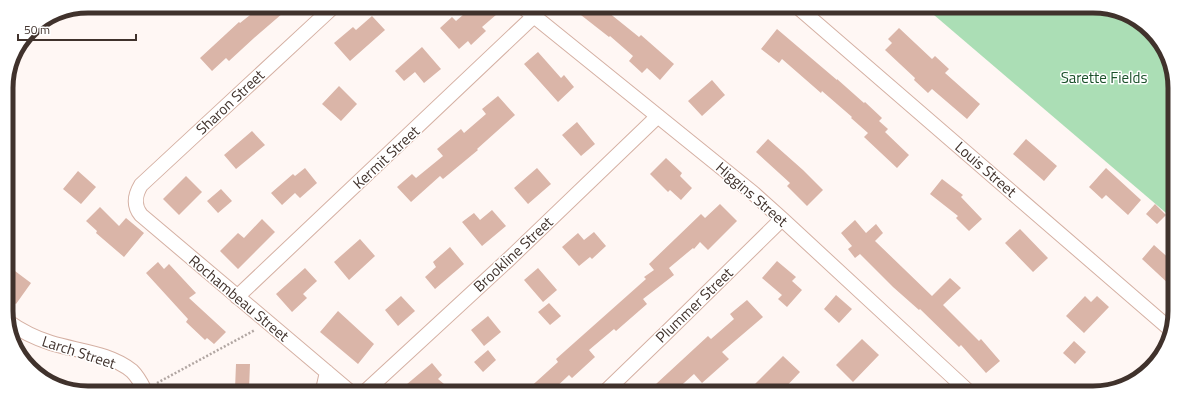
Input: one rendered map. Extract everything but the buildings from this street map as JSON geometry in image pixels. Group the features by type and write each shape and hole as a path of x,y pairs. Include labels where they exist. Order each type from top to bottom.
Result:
{"street":[{"name":"Sharon Street","path":"135,202 136,194 141,185 327,13"},
{"name":"Kermit Street","path":"237,297 528,13"},
{"name":"Higgins Street","path":"530,13 753,193 963,386"},
{"name":"Louis Street","path":"805,13 1166,326"},
{"name":"Brookline Street","path":"371,386 508,260 658,116"},
{"name":"Rochambeau Street","path":"135,202 137,210 141,215 343,386"},
{"name":"Plummer Street","path":"611,386 782,219"},
{"name":"Larch Street","path":"14,325 40,340 106,358 120,364 132,371 146,386"},
{"path":"324,386 327,372"}],"path":[{"path":"152,386 268,323"}],"green space":[{"name":"Sarette Fields","path":"932,13 1093,13 1113,16 1139,28 1155,46 1167,73 1168,215"}]}
